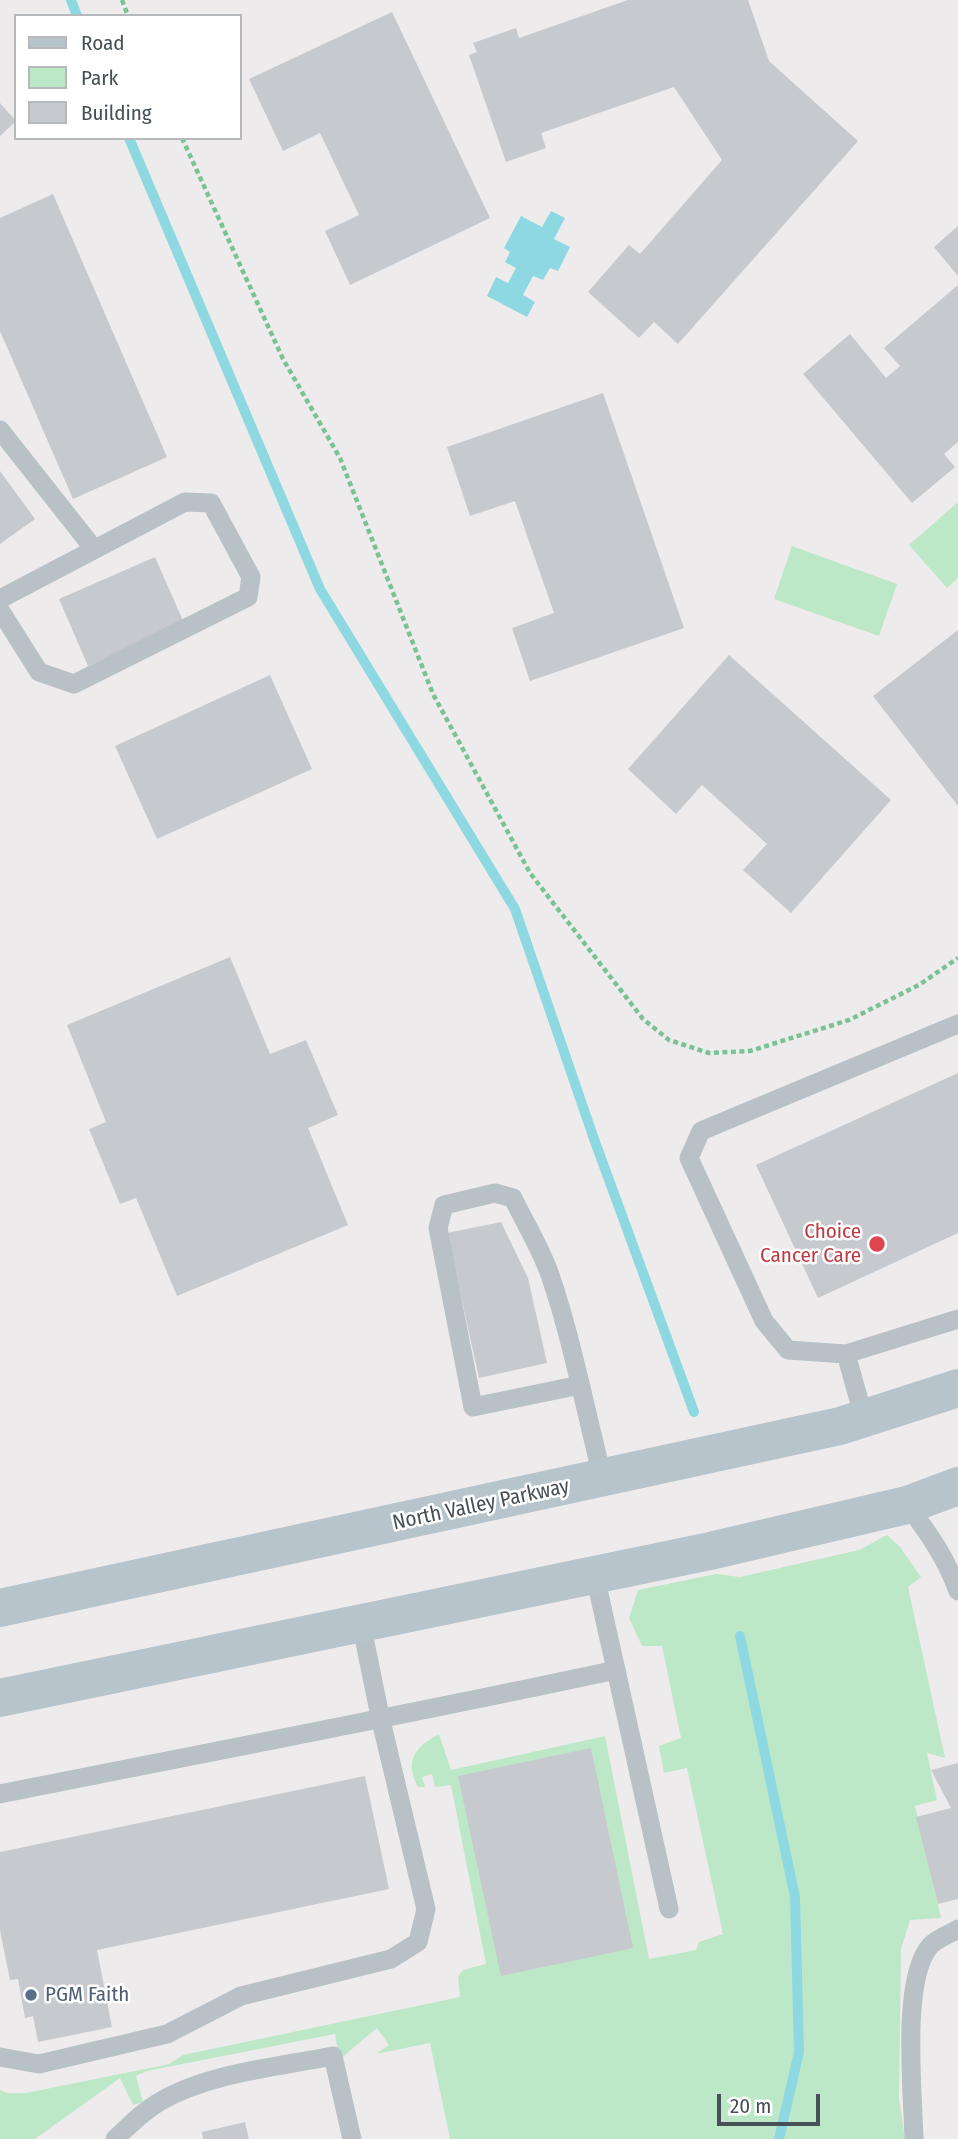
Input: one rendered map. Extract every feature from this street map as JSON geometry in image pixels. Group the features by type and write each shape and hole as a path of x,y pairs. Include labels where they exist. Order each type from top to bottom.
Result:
{"main road":[{"name":"North Valley Parkway","path":"0,1608 840,1426 958,1388"},
{"path":"0,1698 596,1576 907,1504 958,1486"}],"lane":[{"path":"0,430 94,549"},
{"path":"0,598 185,502 211,503 251,577 248,597 74,684 39,673 0,610"},
{"path":"958,1024 701,1131 689,1158 764,1321 788,1350 846,1353 958,1319"},
{"path":"580,1385 473,1407 438,1228 444,1205 495,1193 513,1198 550,1274 580,1385 603,1479"},
{"path":"846,1353 864,1418"},
{"path":"907,1504 934,1539 958,1591"},
{"path":"596,1576 669,1909"},
{"path":"0,2057 38,2064 167,2034 241,1996 391,1959 418,1942 426,1909 381,1721 361,1623"},
{"path":"0,1794 321,1730 381,1721 616,1670"},
{"path":"914,2139 912,2010 917,1973 930,1945 958,1929"},
{"path":"115,2139 138,2117 182,2091 229,2076 333,2056 352,2139"}],"path":[{"path":"183,140 230,248 284,359 340,458 433,694 530,873 643,1019 668,1040 709,1053 750,1051 849,1020 919,985 958,958"}],"green space":[{"path":"958,502 958,578 947,588 909,545"},
{"path":"792,546 897,584 879,636 774,599"},
{"path":"887,1535 900,1547 921,1577 908,1587 945,1758 927,1753 937,1800 915,1806 941,1918 910,1920 901,1949 899,2098 905,2139 450,2139 430,2043 376,2054 389,2045 377,2028 339,2060 335,2034 147,2071 136,2076 143,2102 133,2105 120,2078 35,2139 0,2139 0,2090 7,2093 26,2093 150,2068 169,2064 183,2055 460,1997 458,1977 463,1970 486,1964 451,1785 435,1787 432,1774 422,1777 425,1787 418,1787 412,1770 412,1762 418,1750 439,1734 451,1770 605,1736 649,1959 696,1950 699,1942 723,1934 687,1768 664,1773 659,1746 681,1738 662,1646 642,1646 629,1618 638,1590 716,1574 740,1577 859,1550"}],"water":[{"path":"551,211 565,218 554,239 570,247 558,271 550,268 543,280 533,276 523,295 535,302 527,317 487,296 496,277 508,283 516,268 505,262 510,252 504,248 521,216 542,227"}],"building":[{"path":"628,0 748,0 769,61 858,141 678,344 654,322 639,338 588,292 629,245 640,254 722,160 674,87 541,133 546,148 506,162 469,55 477,52 473,43 516,28 519,38"},
{"path":"392,12 490,218 350,285 325,231 359,215 320,133 283,151 249,79"},
{"path":"0,103 14,119 14,123 0,136"},
{"path":"53,194 167,457 73,499 0,331 0,218"},
{"path":"958,226 958,276 934,247"},
{"path":"958,285 958,442 944,454 955,467 912,503 803,374 850,334 886,378 900,366 884,348"},
{"path":"603,393 684,628 530,681 512,628 554,613 515,501 470,516 447,447"},
{"path":"0,471 35,519 0,544"},
{"path":"155,557 184,623 88,666 59,599"},
{"path":"958,630 958,806 873,696"},
{"path":"729,655 891,800 791,913 743,870 767,844 702,785 676,814 628,769"},
{"path":"270,675 312,769 157,839 115,746"},
{"path":"230,957 270,1054 306,1040 338,1115 308,1128 348,1225 177,1296 136,1198 120,1204 89,1129 106,1122 67,1025"},
{"path":"958,1073 958,1233 818,1298 756,1165"},
{"path":"501,1222 528,1278 547,1363 479,1378 447,1233"},
{"path":"591,1748 633,1948 501,1976 458,1776"},
{"path":"958,1763 958,1899 938,1904 916,1817 951,1808 931,1770"},
{"path":"365,1776 389,1889 97,1950 112,2027 38,2042 33,2016 25,2018 18,1979 10,1980 0,1930 0,1852"},
{"path":"245,2122 249,2139 203,2139 202,2132"}],"waterway":[{"path":"71,0 76,14"},
{"path":"130,140 320,589 515,909 594,1139 694,1412"},
{"path":"740,1636 795,1897 799,2052 779,2139"}],"place":[{"name":"Choice Cancer Care","path":"877,1244"},
{"name":"PGM Faith","path":"31,1995"}]}
